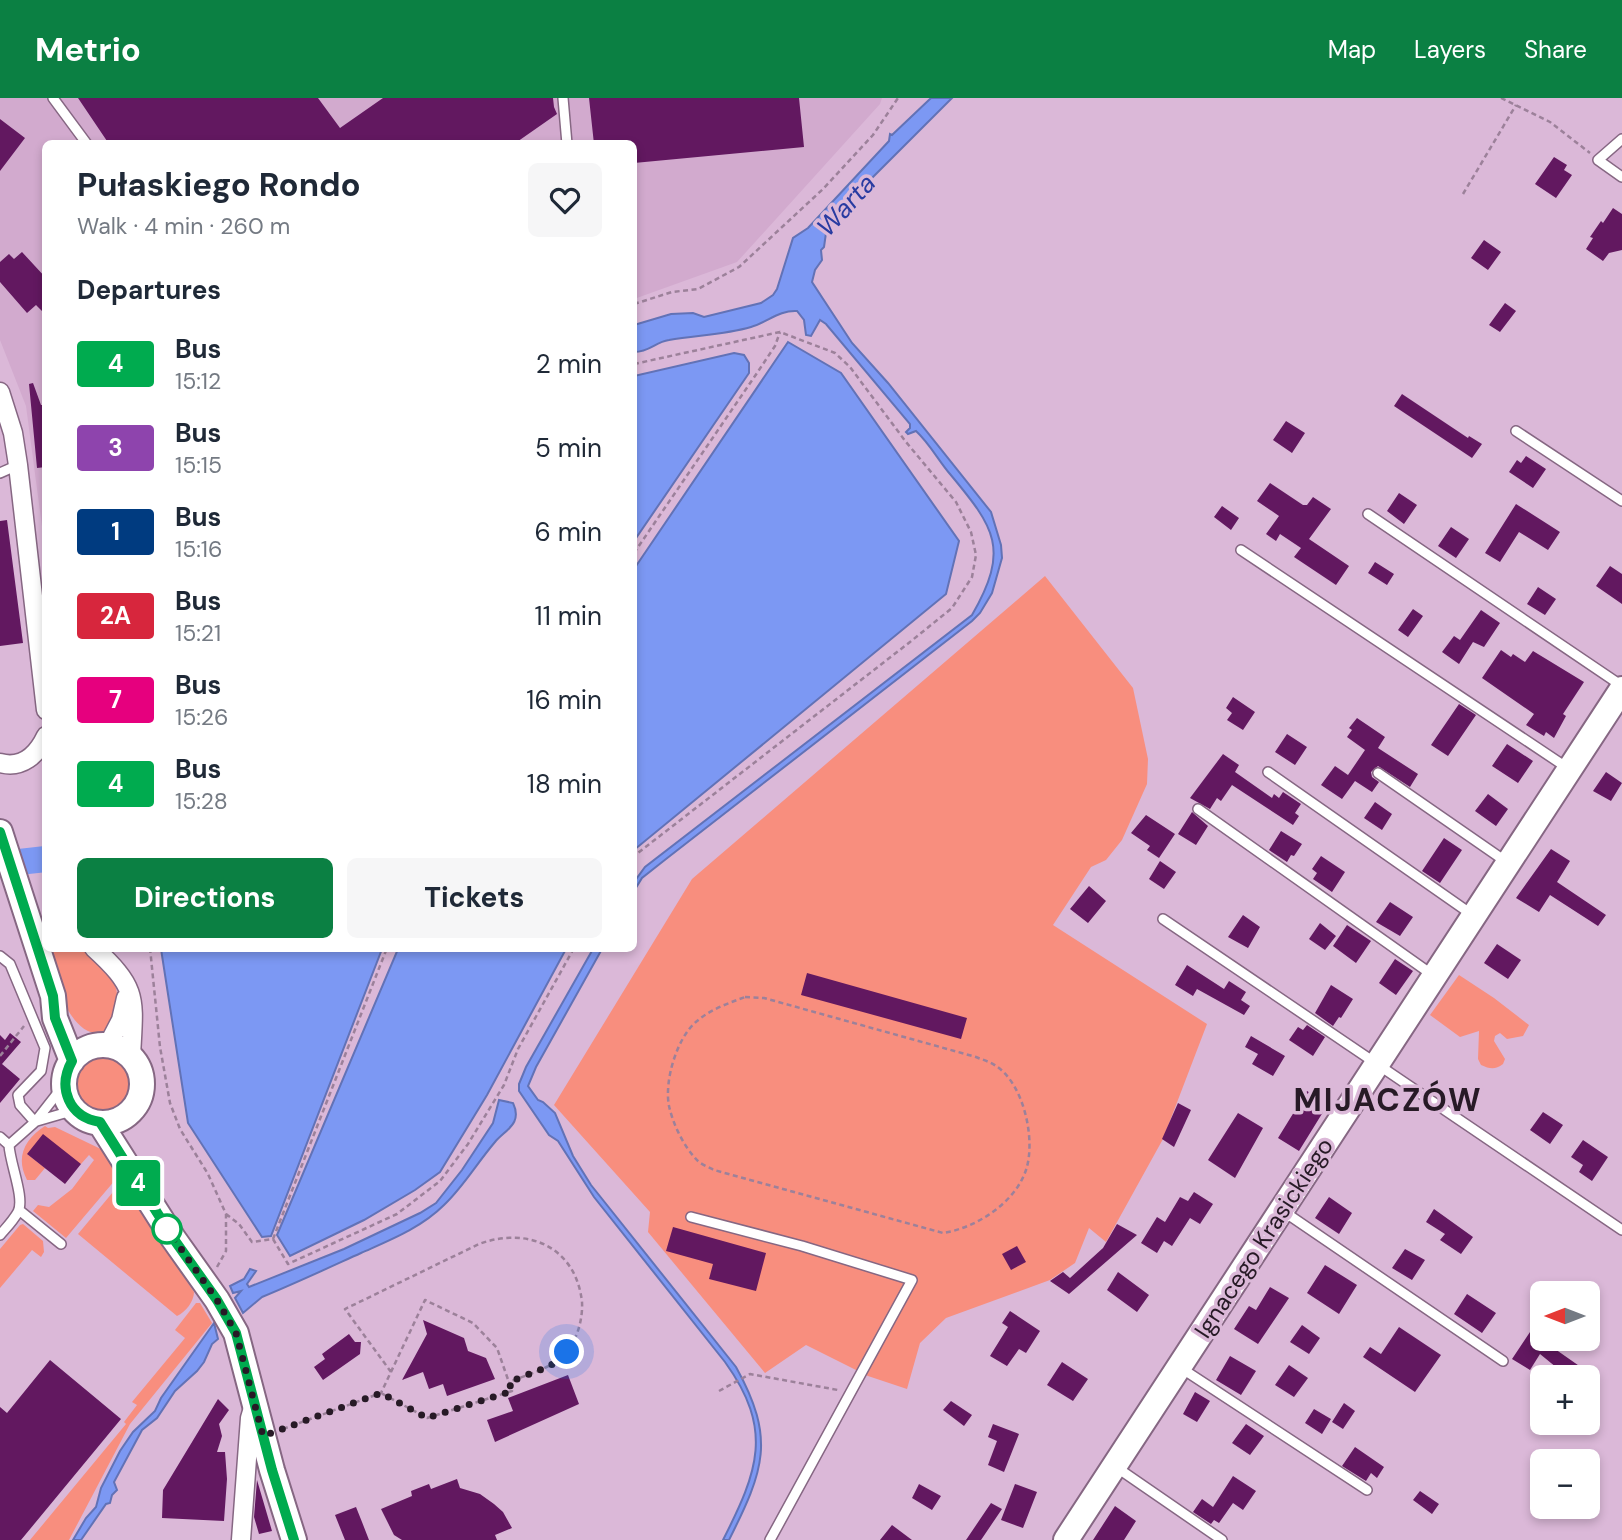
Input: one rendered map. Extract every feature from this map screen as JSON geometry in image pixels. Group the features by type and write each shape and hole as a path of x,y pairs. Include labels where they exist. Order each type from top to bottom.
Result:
{"main road":[{"name":"Ignacego Krasickiego","path":"1066,1540 1571,770 1622,687"},
{"path":"1,833 53,996 55,1018 72,1061"},
{"path":"53,996 78,1032 101,1045"},
{"path":"129,1114 110,1122 100,1122 91,1121 75,1111 64,1085 72,1061 86,1049 101,1045 117,1047 131,1056 141,1072 140,1099 129,1114 127,1132 142,1189"},
{"path":"100,1122 236,1333 294,1540"}],"street":[{"path":"0,392 13,433 40,610 42,646"},
{"path":"0,763 16,764 27,760 36,753 42,743"},
{"path":"98,952 119,973 134,1002 131,1056"},
{"path":"101,1045 121,1020 127,987"},
{"path":"241,1540 250,1418 255,1401"}],"lane":[{"path":"53,98 84,140"},
{"path":"563,98 567,140"},
{"path":"1622,139 1598,160 1622,177"},
{"path":"1516,431 1622,501"},
{"path":"0,472 18,465"},
{"path":"1368,514 1622,687"},
{"path":"1241,550 1571,770"},
{"path":"1268,772 1475,917"},
{"path":"1378,773 1510,863"},
{"path":"1198,809 1435,977"},
{"path":"1163,919 1622,1230"},
{"path":"0,956 10,964 45,1048 43,1065 37,1076 18,1095 20,1105 35,1122"},
{"path":"9,1145 35,1122 64,1085"},
{"path":"35,1122 75,1111"},
{"path":"0,1137 9,1145 10,1160 20,1196 19,1210 0,1235"},
{"path":"19,1210 61,1244"},
{"path":"1282,1210 1503,1361"},
{"path":"691,1217 802,1246 912,1280 770,1540"},
{"path":"1179,1367 1367,1490"},
{"path":"1115,1466 1222,1540"}],"path":[{"path":"637,303 672,292 698,289 739,267 823,189 873,135 898,98"},
{"path":"1501,98 1550,122 1598,160"},
{"path":"1463,194 1516,105"},
{"path":"637,363 780,332 835,353 850,367 906,442 957,502 971,532 976,555 972,577 952,608 706,797 637,854"},
{"path":"637,549 758,373 775,346 780,332"},
{"path":"150,952 160,1047 170,1102 180,1129 208,1174 226,1214 226,1251 212,1293"},
{"path":"273,1239 385,952"},
{"path":"273,1239 288,1264 397,1214 440,1181 468,1144 504,1084 518,1049 572,952"},
{"path":"745,997 764,998 998,1066 1013,1085 1027,1112 1030,1140 1026,1170 1009,1198 985,1218 960,1230 943,1233 714,1170 697,1161 680,1136 668,1104 670,1072 680,1043 696,1021 722,1005 745,997"},
{"path":"0,1056 24,1026 34,1020"},
{"path":"226,1214 239,1224 253,1242 273,1239"},
{"path":"391,1372 345,1309 479,1244 498,1237 520,1236 559,1253 574,1271 581,1294 583,1314 567,1352 550,1366 509,1382"},
{"path":"263,1436 381,1393 425,1300 473,1323 497,1348 512,1391 427,1418 381,1393"},
{"path":"719,1391 750,1374 851,1392"}],"shaded area":[{"path":"0,98 882,98 880,104 737,262 637,298 637,140 42,140 42,526 26,406 0,340"},
{"path":"1045,576 1133,688 1148,759 1147,784 1122,840 1106,860 1091,867 1053,925 1207,1024 1163,1139 1106,1242 1089,1228 1075,1263 1050,1280 946,1318 920,1343 907,1389 868,1376 806,1345 765,1373 648,1232 650,1212 554,1105 692,879"},
{"path":"48,952 88,952 105,969 116,986 116,1006 105,1033 92,1032 81,1026 72,1016 59,989"},
{"path":"1459,975 1529,1025 1523,1036 1507,1039 1500,1033 1495,1036 1494,1041 1505,1059 1503,1064 1497,1067 1481,1065 1478,1059 1479,1031 1460,1037 1430,1015"},
{"path":"97,1054 109,1054 124,1062 132,1077 132,1089 124,1104 109,1112 97,1112 82,1104 74,1089 74,1077 82,1062"},
{"path":"45,1126 55,1127 107,1152 116,1172 116,1179 66,1238 33,1211 38,1205 49,1207 72,1189 94,1160 89,1155 81,1164 27,1154 45,1168 35,1180 27,1180 22,1164 24,1149 32,1137"},
{"path":"118,1186 125,1187 194,1292 189,1306 177,1316 78,1234"},
{"path":"23,1224 43,1241 44,1252 41,1257 32,1250 0,1288 0,1249"},
{"path":"196,1303 200,1303 212,1323 130,1424 69,1540 30,1540 126,1424 124,1422 137,1405 132,1402 185,1338 175,1330"}],"water":[{"path":"931,98 952,98 827,226 824,247 821,250 822,260 815,270 812,282 852,343 888,383 991,512 1002,558 992,593 972,621 642,878 637,886 637,878 645,867 972,615 991,573 994,556 992,540 978,510 921,436 916,431 908,434 906,432 910,424 820,320 811,336 806,335 804,320 797,311 791,311 741,330 669,340 637,351 637,324 671,314 693,313 704,317 761,303 773,295 793,238 808,228 889,141 890,134"},
{"path":"788,342 841,373 959,541 946,594 637,848 637,565"},
{"path":"734,353 744,355 749,363 749,373 637,537 637,375"},
{"path":"161,952 381,952 271,1236 262,1237 188,1123"},
{"path":"397,952 564,952 487,1095 440,1172 364,1220 290,1256 277,1235"},
{"path":"591,952 600,952 528,1086 538,1100 555,1113 573,1156 591,1185 736,1367 749,1392 761,1435 761,1454 750,1494 729,1540 723,1540 745,1493 756,1451 750,1409 725,1362 594,1197 558,1141 549,1135 519,1091 526,1067"},
{"path":"499,1100 513,1103 516,1110 514,1121 458,1190 435,1213 394,1238 262,1297 243,1313 235,1298 241,1291 233,1293 230,1286 244,1279 250,1269 256,1271 247,1284 249,1287 344,1249 436,1203 493,1123"},
{"path":"214,1323 218,1339 212,1344 204,1362 175,1391 157,1418 142,1430 114,1482 117,1490 110,1503 106,1504 81,1540 73,1540 96,1507 101,1488 120,1451 133,1432 155,1411 161,1398"}],"building":[{"path":"78,98 318,98 340,128 383,98 553,98 557,114 520,140 106,140"},
{"path":"589,98 799,98 804,147 637,163 637,140 594,140"},
{"path":"0,119 25,138 0,171"},
{"path":"1554,157 1567,165 1564,170 1572,175 1556,198 1535,184"},
{"path":"1613,208 1622,214 1622,250 1609,253 1603,261 1586,249 1593,238 1590,237"},
{"path":"1484,240 1501,252 1488,270 1471,258"},
{"path":"22,252 42,274 42,311 36,305 27,313 0,282 0,262 9,254 14,259"},
{"path":"1505,303 1516,311 1500,332 1489,325"},
{"path":"33,383 42,405 42,467 37,468 29,384"},
{"path":"1402,394 1468,438 1469,436 1482,444 1472,458 1394,406"},
{"path":"1286,421 1305,433 1292,453 1273,440"},
{"path":"1526,456 1546,469 1533,488 1509,472 1517,460 1521,463"},
{"path":"1270,483 1303,505 1307,505 1313,497 1331,509 1309,539 1349,566 1336,585 1294,557 1301,548 1280,534 1276,541 1266,534 1279,516 1257,501"},
{"path":"1399,493 1417,505 1404,524 1387,511"},
{"path":"1516,504 1560,532 1548,550 1519,532 1500,562 1485,553"},
{"path":"1222,506 1239,518 1231,530 1214,517"},
{"path":"7,520 23,643 0,646 0,521"},
{"path":"1451,527 1469,539 1456,558 1438,546"},
{"path":"1375,562 1394,574 1387,585 1368,573"},
{"path":"1610,566 1622,574 1622,604 1596,586"},
{"path":"1538,587 1556,599 1545,615 1527,604"},
{"path":"1413,609 1423,616 1408,637 1398,630"},
{"path":"1481,610 1500,623 1484,647 1473,642 1459,664 1442,652 1454,636 1460,640"},
{"path":"1501,650 1525,662 1533,651 1584,682 1563,714 1566,716 1554,738 1546,732 1544,736 1526,725 1534,714 1482,678"},
{"path":"1233,697 1255,712 1243,730 1227,720 1232,713 1226,708"},
{"path":"1459,704 1476,715 1448,756 1431,745"},
{"path":"1357,718 1385,737 1378,748 1418,774 1410,787 1378,766 1371,772 1372,777 1379,782 1372,792 1355,781 1342,799 1321,785 1335,766 1348,775 1365,750 1347,737 1352,730 1349,728"},
{"path":"1287,734 1307,747 1295,765 1275,752"},
{"path":"1507,744 1533,761 1518,783 1492,766"},
{"path":"1223,754 1239,765 1235,772 1272,798 1274,794 1279,798 1283,792 1301,804 1295,813 1299,816 1293,825 1232,785 1221,801 1217,798 1210,809 1190,798"},
{"path":"1606,772 1622,783 1611,801 1593,791"},
{"path":"1488,794 1508,809 1496,826 1475,811"},
{"path":"1375,802 1392,814 1382,830 1364,818"},
{"path":"1192,812 1208,826 1196,845 1178,834"},
{"path":"1146,815 1175,834 1159,858 1147,850 1150,846 1131,833"},
{"path":"1281,831 1302,844 1287,862 1269,850"},
{"path":"1444,838 1462,850 1440,883 1422,871"},
{"path":"1551,849 1570,861 1557,882 1606,915 1598,926 1550,895 1539,912 1516,898"},
{"path":"1321,856 1345,872 1332,892 1313,879 1317,873 1312,869"},
{"path":"1160,861 1176,872 1164,889 1149,879"},
{"path":"1089,886 1106,901 1088,923 1070,909"},
{"path":"1390,902 1413,917 1400,936 1376,922"},
{"path":"1243,915 1260,927 1248,948 1228,937"},
{"path":"1320,923 1336,936 1325,950 1309,939"},
{"path":"1347,925 1371,941 1356,963 1333,946"},
{"path":"1497,944 1521,960 1508,979 1484,963"},
{"path":"1395,959 1413,971 1396,995 1379,983"},
{"path":"1187,965 1224,989 1229,981 1246,992 1241,1000 1250,1006 1244,1015 1197,989 1193,996 1175,985"},
{"path":"807,973 967,1018 961,1039 801,995"},
{"path":"1331,985 1353,999 1333,1026 1315,1013"},
{"path":"1307,1025 1325,1037 1313,1056 1289,1040 1298,1027 1303,1030"},
{"path":"10,1033 21,1042 2,1064 20,1079 0,1103 0,1035 5,1040"},
{"path":"1251,1036 1285,1056 1273,1076 1252,1064 1258,1054 1245,1047"},
{"path":"1307,1091 1328,1104 1299,1151 1278,1138"},
{"path":"1178,1103 1191,1110 1174,1147 1162,1139"},
{"path":"1543,1112 1563,1125 1550,1144 1530,1130"},
{"path":"1238,1113 1263,1128 1235,1178 1208,1160"},
{"path":"43,1134 81,1164 65,1184 27,1154"},
{"path":"1583,1140 1608,1157 1592,1181 1579,1172 1583,1165 1571,1157"},
{"path":"1194,1192 1213,1204 1200,1224 1190,1218 1172,1246 1164,1241 1157,1253 1141,1243 1157,1217 1165,1222 1180,1197 1188,1201"},
{"path":"1329,1197 1352,1213 1339,1234 1315,1218"},
{"path":"1434,1209 1473,1237 1461,1254 1440,1240 1445,1234 1426,1222"},
{"path":"1117,1224 1137,1235 1069,1294 1050,1281 1063,1272 1070,1278 1103,1248"},
{"path":"673,1227 766,1253 756,1291 709,1279 713,1264 666,1251"},
{"path":"1017,1246 1026,1262 1011,1270 1002,1254"},
{"path":"1405,1249 1425,1260 1412,1280 1392,1268"},
{"path":"1325,1265 1357,1285 1339,1314 1307,1293"},
{"path":"1118,1272 1149,1295 1137,1312 1107,1290"},
{"path":"1270,1287 1289,1298 1258,1344 1234,1329 1249,1306 1256,1310"},
{"path":"1467,1294 1496,1313 1482,1333 1454,1314"},
{"path":"1010,1311 1040,1331 1026,1353 1019,1349 1007,1366 990,1356 1008,1327 1002,1323"},
{"path":"423,1320 464,1338 468,1351 486,1358 495,1379 447,1396 443,1384 429,1389 423,1372 402,1380 427,1334"},
{"path":"1302,1325 1320,1338 1309,1354 1290,1342"},
{"path":"1399,1327 1441,1355 1415,1392 1363,1357 1370,1347 1381,1354"},
{"path":"1530,1332 1530,1351 1558,1351 1578,1365 1553,1365 1540,1354 1533,1365 1530,1365 1530,1370 1512,1359"},
{"path":"349,1334 355,1342 361,1342 360,1354 323,1380 314,1367 325,1359 322,1354"},
{"path":"1230,1356 1256,1371 1241,1395 1216,1380"},
{"path":"50,1360 121,1419 21,1540 0,1540 0,1407 7,1413"},
{"path":"1062,1362 1088,1379 1073,1401 1047,1385"},
{"path":"1289,1365 1308,1378 1294,1397 1275,1385"},
{"path":"568,1375 579,1404 495,1442 487,1420 513,1411 508,1398"},
{"path":"1195,1392 1210,1401 1197,1422 1183,1414"},
{"path":"218,1399 229,1410 219,1424 222,1436 217,1452 225,1452 227,1479 224,1521 162,1518 163,1490"},
{"path":"951,1401 972,1415 964,1426 943,1410"},
{"path":"1344,1403 1355,1411 1343,1429 1332,1422"},
{"path":"1314,1409 1331,1419 1322,1434 1305,1423"},
{"path":"993,1424 1019,1434 1004,1472 988,1465 997,1441 988,1437"},
{"path":"1246,1424 1264,1436 1250,1455 1232,1443"},
{"path":"1355,1447 1384,1467 1377,1478 1371,1473 1366,1481 1342,1466"},
{"path":"1233,1476 1256,1491 1243,1510 1233,1503 1219,1523 1214,1520 1211,1524 1193,1512 1202,1499 1213,1507"},
{"path":"457,1479 460,1488 480,1494 503,1512 512,1528 495,1535 497,1540 402,1540 394,1535 381,1509 412,1496 411,1491 429,1484 431,1489"},
{"path":"257,1480 272,1531 259,1534 254,1517"},
{"path":"919,1484 941,1496 932,1510 912,1498"},
{"path":"1015,1484 1037,1492 1023,1528 1001,1520"},
{"path":"1420,1491 1439,1504 1432,1514 1413,1500"},
{"path":"991,1503 1002,1509 981,1540 966,1540"},
{"path":"1115,1506 1136,1521 1124,1540 1093,1540"},
{"path":"356,1507 369,1540 345,1540 335,1515"},
{"path":"892,1525 912,1540 880,1540"}],"waterway":[{"name":"Warta","path":"0,864 42,859"}],"bus line":[{"name":"4","path":"0,832 53,996 55,1018 72,1061 65,1076 66,1094 75,1111 91,1121 100,1122 236,1333 272,1470 294,1540"}],"district":[{"name":"MIJACZÓW","path":"1388,1100"}],"route":[{"path":"167,1229 217,1300 236,1333 263,1436 381,1393 427,1418 512,1391 509,1382 550,1366 567,1352"}]}
